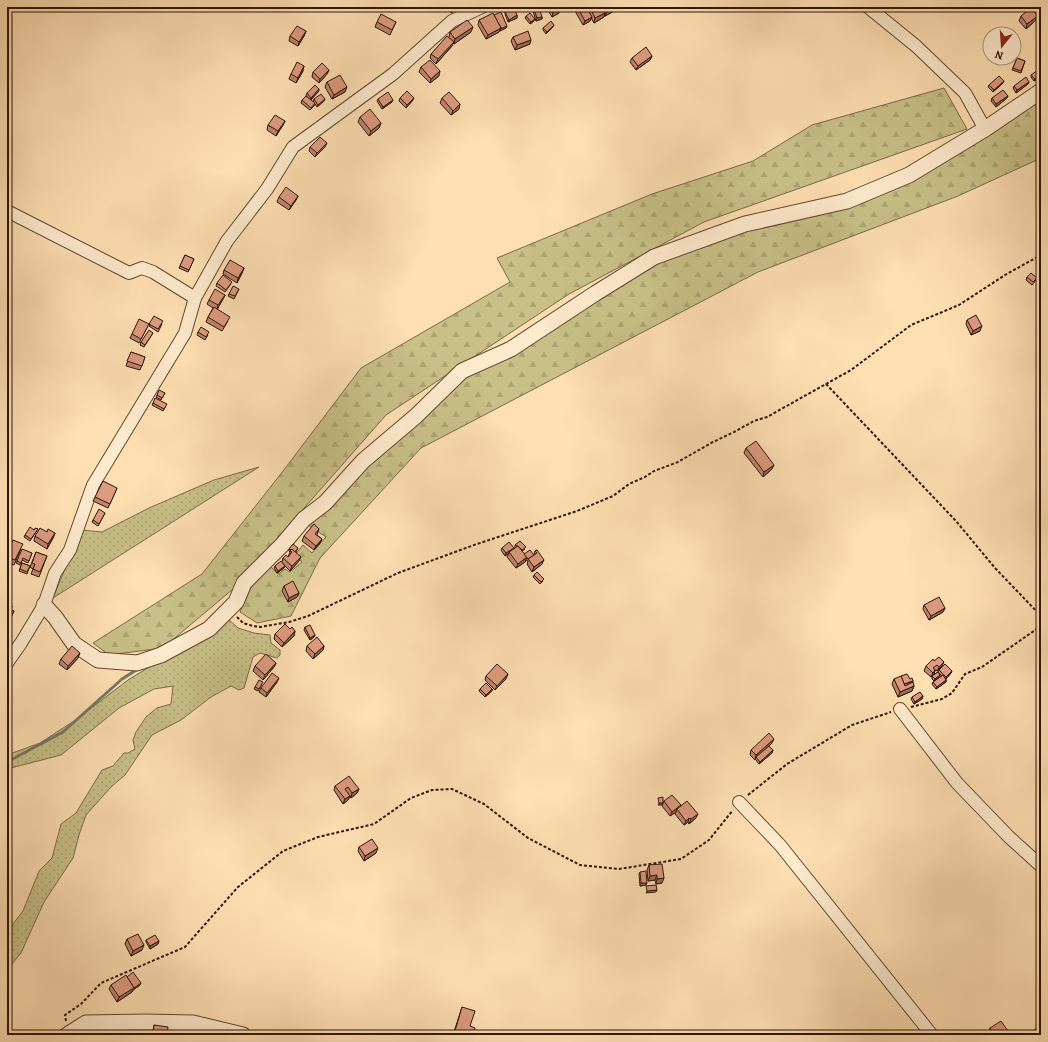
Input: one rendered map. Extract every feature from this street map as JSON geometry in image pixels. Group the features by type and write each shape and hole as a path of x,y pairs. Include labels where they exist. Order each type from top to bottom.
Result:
{"street":[{"path":"7,663 21,644 44,605 55,573 70,550 93,485 185,333 195,298 228,241 267,189 293,147 393,74 452,21 482,7"},
{"path":"868,7 916,46 965,94 985,129"},
{"path":"44,605 55,617 74,644 98,660 137,663 161,655 209,629 236,602 244,583 283,544 304,519 325,503 363,461 416,416 462,371 510,349 654,257 745,224 847,201 909,174 985,129 1041,91"},
{"path":"7,211 129,273 142,268 153,272 195,298"},
{"path":"900,709 957,783 1041,866"},
{"path":"739,802 780,845 932,1035"},
{"path":"68,1034 86,1023 145,1022 194,1023 244,1035"}],"path":[{"path":"230,609 243,623 253,626 289,622 308,616 398,573 474,545 576,511 613,496 629,484 654,471 678,462 754,421 767,417 826,384 855,367 911,325 959,305 1001,277 1041,255"},
{"path":"826,384 956,521 994,568 1041,616"},
{"path":"68,1034 65,1015 82,1004 102,983 185,947 238,887 283,851 318,837 374,824 411,798 432,790 452,789 484,804 528,838 580,865 619,869 681,859 710,840 739,802 787,764 852,725 900,709 942,699 952,693 965,674 982,667 1041,626"}],"green space":[{"path":"944,88 967,129 704,222 569,294 386,415 233,589 163,648 109,655 93,643 202,574 280,475 361,368 510,282 497,258 652,194 753,161 812,125"},
{"path":"1041,97 1041,158 958,196 758,272 421,448 320,558 291,616 257,623 240,612 256,577 268,564 278,574 285,569 290,572 302,562 295,555 303,545 312,553 326,537 305,523 461,377 657,260 748,228 846,209 987,136"},
{"path":"259,467 53,598 81,530 102,532 149,508 214,480"},
{"path":"226,617 238,628 254,633 270,635 271,643 280,650 280,655 277,658 260,653 253,657 244,688 239,690 231,686 211,697 181,720 152,735 125,775 112,786 86,815 73,858 44,902 21,953 7,970 7,936 13,924 23,911 39,871 52,858 61,824 76,813 102,770 113,766 124,753 128,753 135,749 133,740 136,732 146,717 157,708 171,704 173,686 154,689 119,708 61,755 7,769 7,755 40,743 77,719 128,680"}],"building":[{"path":"449,7 458,7 452,11"},
{"path":"539,7 542,17 537,18 534,9"},
{"path":"550,7 560,7 561,8 553,12"},
{"path":"577,7 586,7 592,17 585,21"},
{"path":"590,7 602,7 605,13 595,18"},
{"path":"605,7 615,7 607,11"},
{"path":"514,8 517,15 509,20 505,12"},
{"path":"1031,8 1038,16 1027,24 1021,16"},
{"path":"501,12 507,26 500,29 501,28 494,15"},
{"path":"493,13 501,28 488,35 479,20"},
{"path":"530,13 535,19 531,22 526,16"},
{"path":"381,14 396,22 392,30 377,22"},
{"path":"467,20 473,27 455,39 450,32"},
{"path":"551,21 554,25 547,32 543,28"},
{"path":"297,26 306,31 299,42 290,36"},
{"path":"528,31 531,40 517,45 513,37"},
{"path":"447,36 454,42 438,59 431,54"},
{"path":"646,47 652,56 638,66 632,58"},
{"path":"430,60 440,71 431,79 421,67"},
{"path":"1022,60 1025,61 1021,71 1013,68 1014,66 1022,66"},
{"path":"297,62 304,66 298,78 291,74"},
{"path":"322,63 329,70 320,79 313,72"},
{"path":"1038,70 1041,75 1035,79 1031,75"},
{"path":"340,75 347,87 334,95 327,82"},
{"path":"999,76 1004,81 994,90 989,85"},
{"path":"1026,77 1029,82 1017,90 1014,86"},
{"path":"315,85 319,89 311,98 307,93"},
{"path":"1003,90 1008,96 996,104 992,98"},
{"path":"407,91 414,98 407,105 400,98"},
{"path":"388,92 393,100 383,107 378,99"},
{"path":"449,92 460,104 453,111 442,98"},
{"path":"321,94 325,99 318,105 314,99"},
{"path":"306,96 315,103 311,108 302,100"},
{"path":"370,109 381,123 371,131 360,117"},
{"path":"275,115 285,121 278,131 268,125"},
{"path":"320,137 327,143 317,153 310,147"},
{"path":"286,187 298,196 291,206 279,197"},
{"path":"185,255 194,259 189,270 180,266"},
{"path":"230,260 244,268 238,278 224,270"},
{"path":"1031,273 1037,278 1033,282 1027,277"},
{"path":"223,275 232,282 226,290 217,283"},
{"path":"233,286 239,289 235,296 229,294"},
{"path":"215,289 225,295 218,305 209,300"},
{"path":"214,307 230,317 224,327 208,317"},
{"path":"976,315 982,326 973,331 967,320"},
{"path":"154,316 163,321 158,329 149,324"},
{"path":"139,319 149,324 141,339 132,334"},
{"path":"201,327 209,332 206,337 198,332"},
{"path":"149,330 153,333 145,345 141,342"},
{"path":"131,352 145,357 142,366 127,361"},
{"path":"159,390 165,393 162,398 157,395"},
{"path":"155,398 167,404 164,409 153,403"},
{"path":"756,441 774,465 764,472 746,448"},
{"path":"103,481 117,488 110,504 95,497"},
{"path":"99,509 105,513 99,524 93,520"},
{"path":"314,524 319,529 315,534 322,539 316,546 304,536"},
{"path":"30,527 34,530 35,528 38,529 31,539 25,535"},
{"path":"40,528 47,532 48,529 55,533 48,544 35,536"},
{"path":"13,540 23,544 15,560 7,557 7,553"},
{"path":"520,541 526,547 522,550 515,545"},
{"path":"509,542 514,548 506,553 502,548"},
{"path":"293,544 298,548 295,552 292,549 289,549"},
{"path":"518,546 527,557 518,564 509,552"},
{"path":"22,549 32,553 29,561 23,558 21,563 17,561"},
{"path":"292,549 301,557 292,566 283,558 286,555 288,557 292,552 290,551"},
{"path":"530,550 534,555 528,559 524,554"},
{"path":"537,550 544,560 534,567 528,559 537,553 535,551"},
{"path":"36,552 47,556 40,572 33,569 35,564 32,563"},
{"path":"281,561 285,566 278,571 275,566"},
{"path":"22,563 30,566 27,572 20,569"},
{"path":"537,572 544,579 541,582 534,575"},
{"path":"293,581 299,593 289,598 284,586"},
{"path":"939,597 945,608 931,616 924,605"},
{"path":"7,604 12,606 11,610 14,611 11,618 8,616 7,619"},
{"path":"285,624 290,629 292,627 295,631 284,643 275,634"},
{"path":"310,625 315,635 310,638 305,627"},
{"path":"317,637 324,646 315,654 307,646"},
{"path":"72,646 80,653 68,666 61,659"},
{"path":"266,654 276,663 265,675 255,666"},
{"path":"939,657 944,662 939,667 937,665 933,668 935,670 933,673 926,666 933,659 934,661"},
{"path":"497,664 508,674 497,686 486,676"},
{"path":"945,664 952,671 946,677 939,670"},
{"path":"938,672 940,675 935,679 932,676"},
{"path":"272,673 279,678 267,693 261,688"},
{"path":"907,674 913,681 904,684 901,676"},
{"path":"943,675 946,680 937,687 933,682"},
{"path":"901,676 905,686 913,682 914,686 900,692 894,679"},
{"path":"259,680 263,682 259,689 255,687"},
{"path":"486,683 492,689 486,695 480,689"},
{"path":"920,692 923,696 915,702 912,697"},
{"path":"769,733 774,739 756,755 751,750"},
{"path":"769,746 773,750 760,762 756,757"},
{"path":"349,776 359,789 352,793 348,787 345,789 350,796 345,799 335,786"},
{"path":"672,795 681,805 672,812 664,801"},
{"path":"663,797 663,803 659,803 658,798"},
{"path":"687,801 698,814 686,821 677,809"},
{"path":"372,839 378,848 365,856 359,847"},
{"path":"662,864 664,878 657,879 657,875 650,876 649,865"},
{"path":"646,871 647,883 641,883 640,872"},
{"path":"656,885 657,890 647,891 646,886"},
{"path":"138,934 144,945 133,951 127,939"},
{"path":"155,935 159,941 150,946 146,940"},
{"path":"133,972 141,983 134,988 127,977"},
{"path":"1041,973 1041,980 1040,981 1038,974"},
{"path":"126,975 134,988 119,997 111,985"},
{"path":"462,1007 475,1011 470,1026 475,1028 473,1035 455,1031"},
{"path":"1001,1021 1008,1031 1002,1035 994,1035 990,1028"},
{"path":"154,1025 168,1027 167,1035 153,1035"},
{"path":"989,1031 991,1035 984,1034"}],"waterway":[{"path":"7,762 63,732 122,679 138,669"}]}
